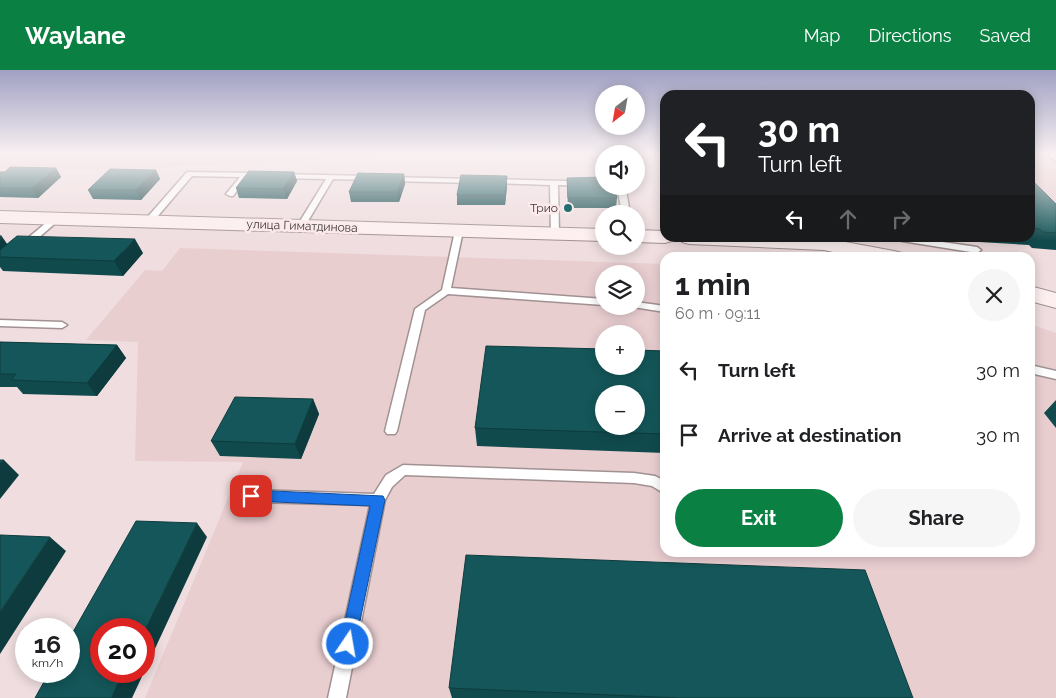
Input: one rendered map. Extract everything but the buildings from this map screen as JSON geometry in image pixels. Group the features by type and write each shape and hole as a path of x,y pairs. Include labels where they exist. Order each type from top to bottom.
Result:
{"main road":[{"name":"улица Гиматдинова","path":"0,217 595,235"},
{"path":"645,236 660,237"},
{"path":"826,242 869,252"},
{"path":"1035,294 1056,300"}],"lane":[{"path":"148,222 182,183"},
{"path":"230,194 239,183"},
{"path":"301,226 327,183"},
{"path":"554,183 555,234"},
{"path":"569,183 595,184"},
{"path":"21,249 56,219"},
{"path":"446,292 459,231"},
{"path":"927,242 977,250"},
{"path":"391,431 420,309 446,292 595,301"},
{"path":"645,306 660,308"},
{"path":"0,323 62,325"},
{"path":"1035,371 1056,374"},
{"path":"337,698 378,500 384,484 403,470 634,478 655,481 660,484"},
{"path":"251,496 378,500"}],"shaded area":[{"path":"1035,183 1056,183 1056,250 1032,248 1026,242 1035,242"},
{"path":"180,248 660,264 660,557 1035,557 1035,326 1056,333 1056,698 145,698 151,683 155,683 155,674 243,462 135,461 138,342 86,340 145,270 162,271"}],"place":[{"name":"Трио","path":"568,208"}],"route":[{"path":"251,496 378,500 348,644"}]}
